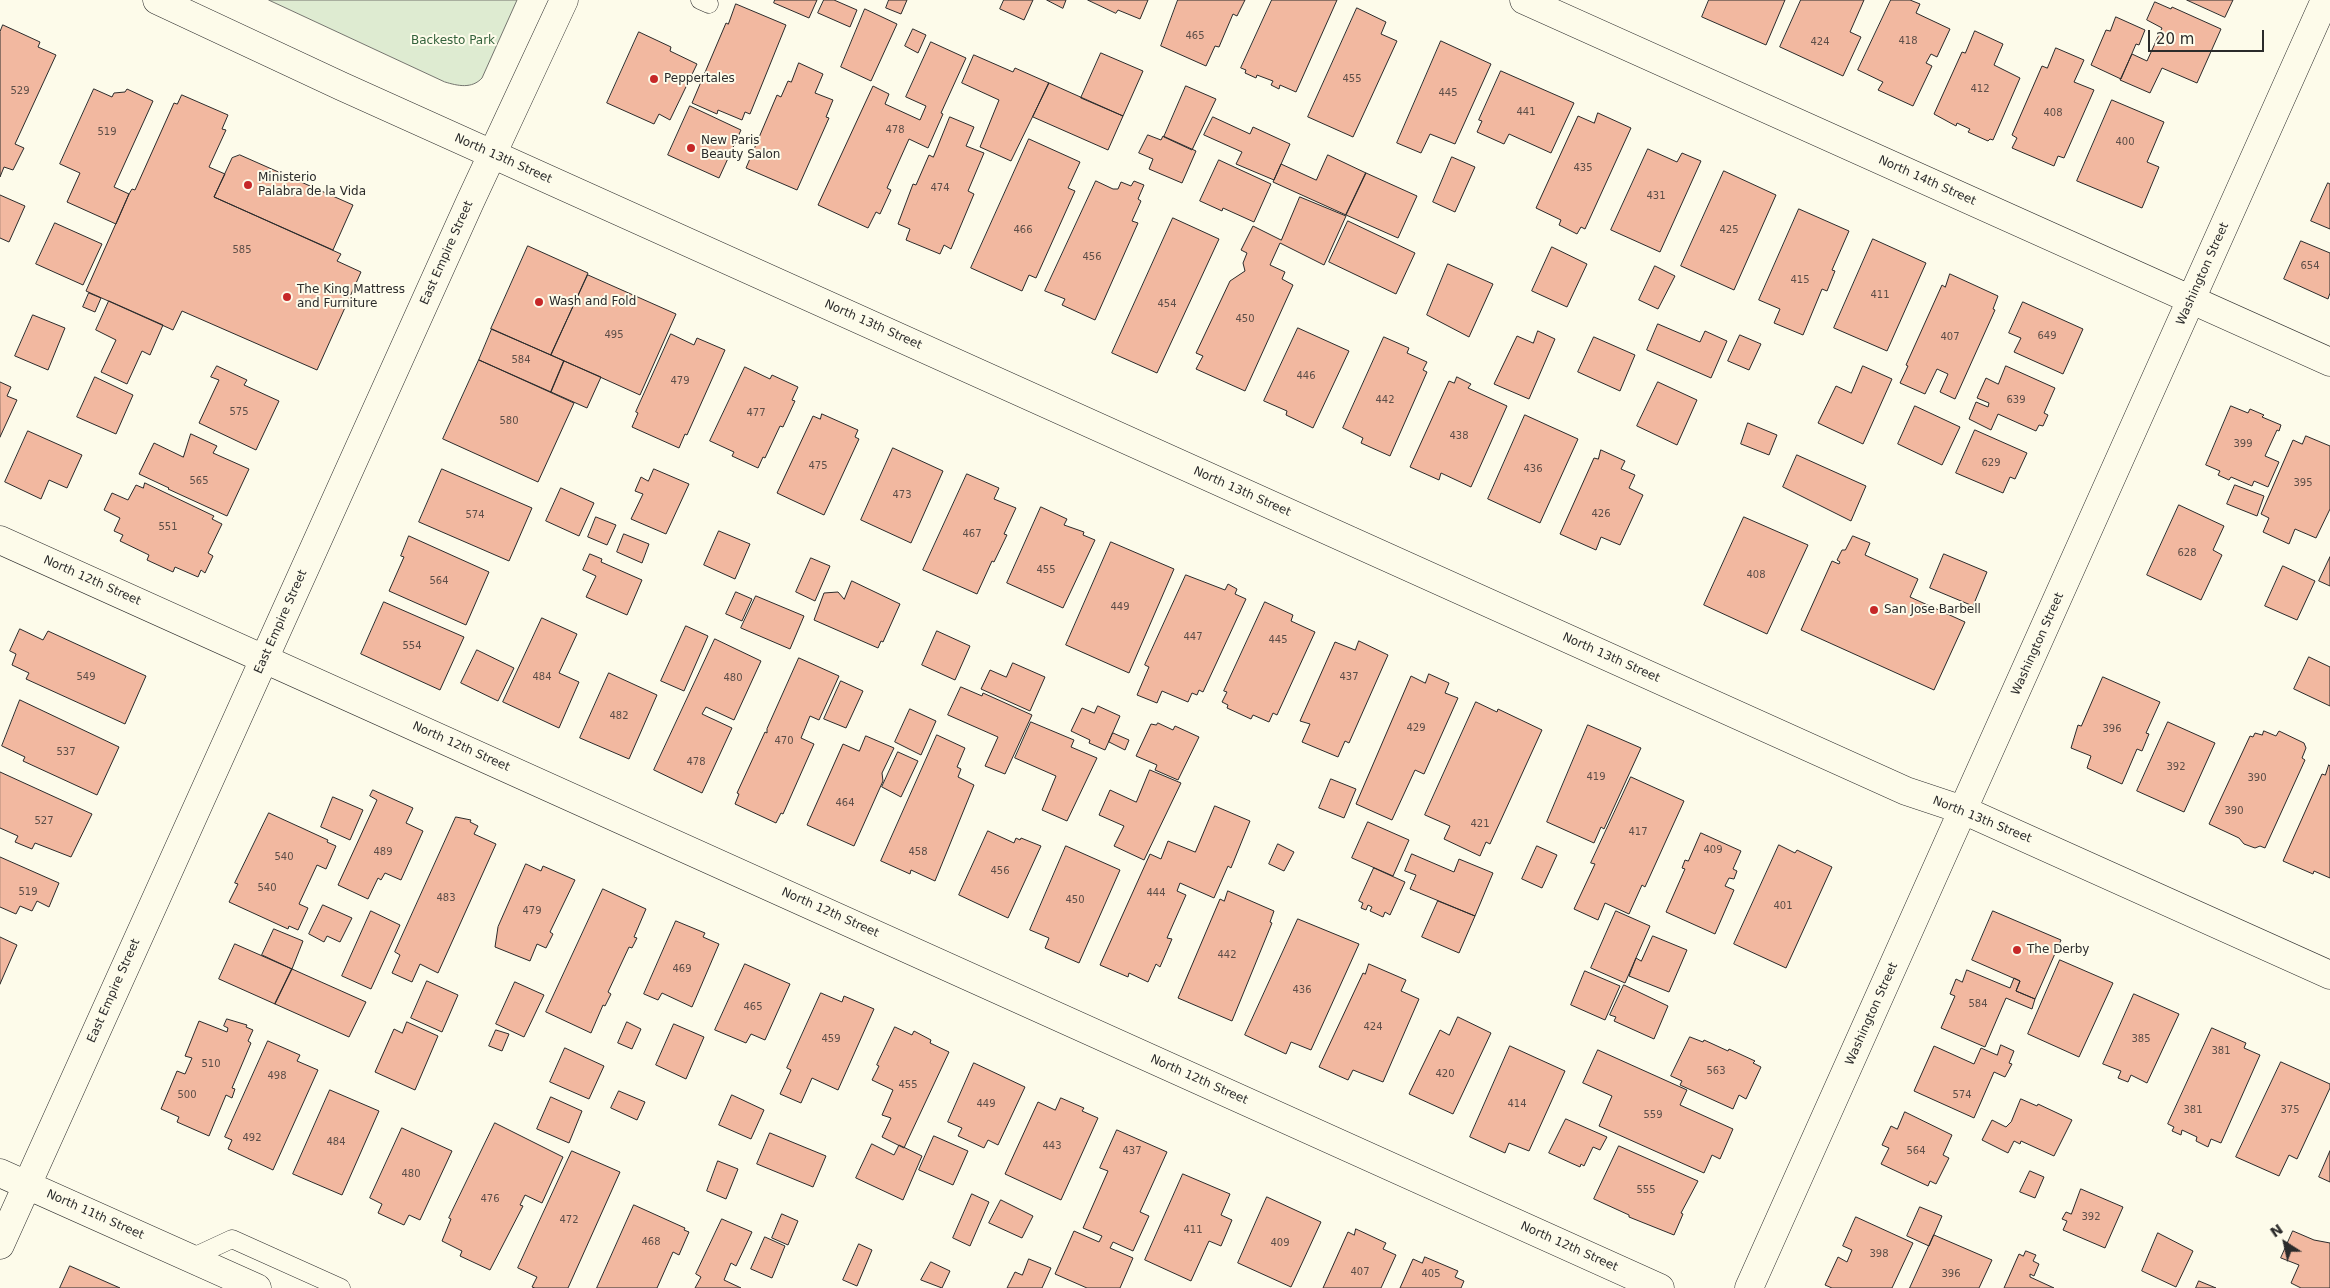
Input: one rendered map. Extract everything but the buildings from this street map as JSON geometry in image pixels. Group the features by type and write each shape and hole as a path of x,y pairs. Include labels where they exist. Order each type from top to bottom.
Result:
{"street":[{"name":"North 13th Street","path":"157,0 1906,791 1963,810 2330,975"},
{"name":"East Empire Street","path":"0,1245 264,657 564,0"},
{"name":"North 14th Street","path":"1524,0 2330,362"},
{"name":"Washington Street","path":"1749,1288 2325,0"},
{"name":"North 12th Street","path":"0,540 264,657 1660,1288"},
{"name":"North 11th Street","path":"0,1173 257,1288"}],"lane":[{"path":"190,1258 232,1239 341,1288"}],"green space":[{"name":"Backesto Park","path":"269,0 517,0 482,78 474,84 465,86 445,82"}],"place":[{"name":"Peppertales","path":"654,79"},
{"name":"New Paris Beauty Salon","path":"691,148"},
{"name":"Ministerio Palabra de la Vida","path":"248,185"},
{"name":"The King Mattress and Furniture","path":"287,297"},
{"name":"Wash and Fold","path":"539,302"},
{"name":"San Jose Barbell","path":"1874,610"},
{"name":"The Derby","path":"2017,950"}]}
